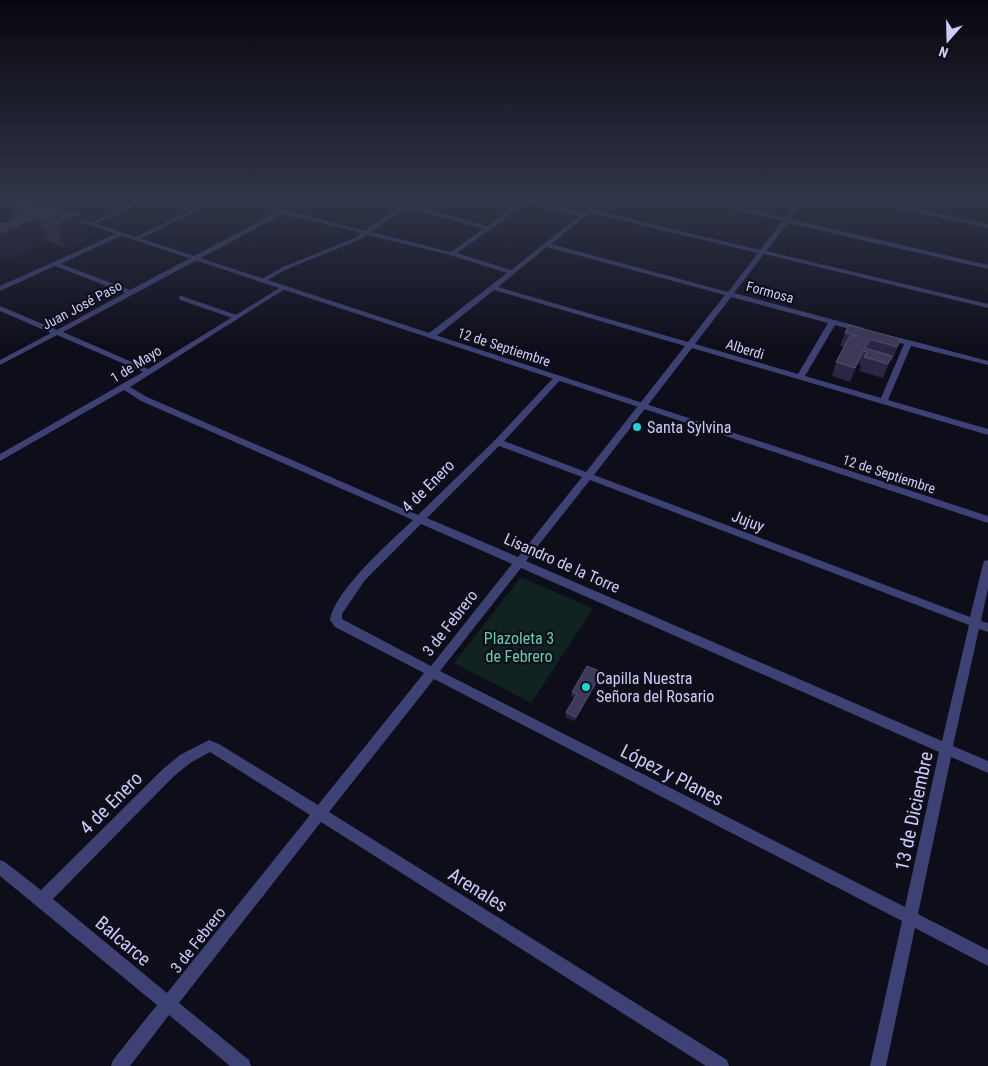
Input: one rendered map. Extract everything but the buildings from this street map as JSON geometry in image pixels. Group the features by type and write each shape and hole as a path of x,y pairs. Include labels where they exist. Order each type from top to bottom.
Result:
{"street":[{"path":"0,289 91,248"},
{"name":"12 de Septiembre","path":"163,248 988,520"},
{"name":"Juan José Paso","path":"0,363 216,248"},
{"path":"262,281 285,268 335,248"},
{"path":"426,248 512,272"},
{"path":"452,254 461,248"},
{"path":"431,336 543,248"},
{"name":"Formosa","path":"556,248 871,332"},
{"path":"739,248 988,306"},
{"name":"3 de Febrero","path":"119,1066 691,346 766,248"},
{"path":"902,248 988,267"},
{"path":"56,264 131,293"},
{"name":"1 de Mayo","path":"0,458 124,387 283,288"},
{"name":"Alberdi","path":"494,288 988,432"},
{"path":"0,308 147,371"},
{"path":"800,378 833,322"},
{"path":"880,335 988,363"},
{"path":"882,402 909,342"},
{"name":"4 de Enero","path":"339,624 336,620 336,613 354,585 498,442 558,378"},
{"name":"Lisandro de la Torre","path":"124,387 144,399 988,767"},
{"name":"Jujuy","path":"498,442 982,626"},
{"name":"13 de Diciembre","path":"878,1066 946,749 982,626 988,564"},
{"name":"López y Planes","path":"339,624 988,958"},
{"name":"4 de Enero","path":"42,900 168,773 200,749 209,746 214,748"},
{"name":"Arenales","path":"214,748 721,1066"},
{"name":"Balcarce","path":"0,867 243,1066"}],"lane":[{"path":"181,298 236,317"}],"green space":[{"name":"Plazoleta 3 de Febrero","path":"521,577 593,609 531,703 454,663"}],"place":[{"name":"Santa Sylvina","path":"637,427"},
{"name":"Capilla Nuestra Señora del Rosario","path":"586,687"}]}
